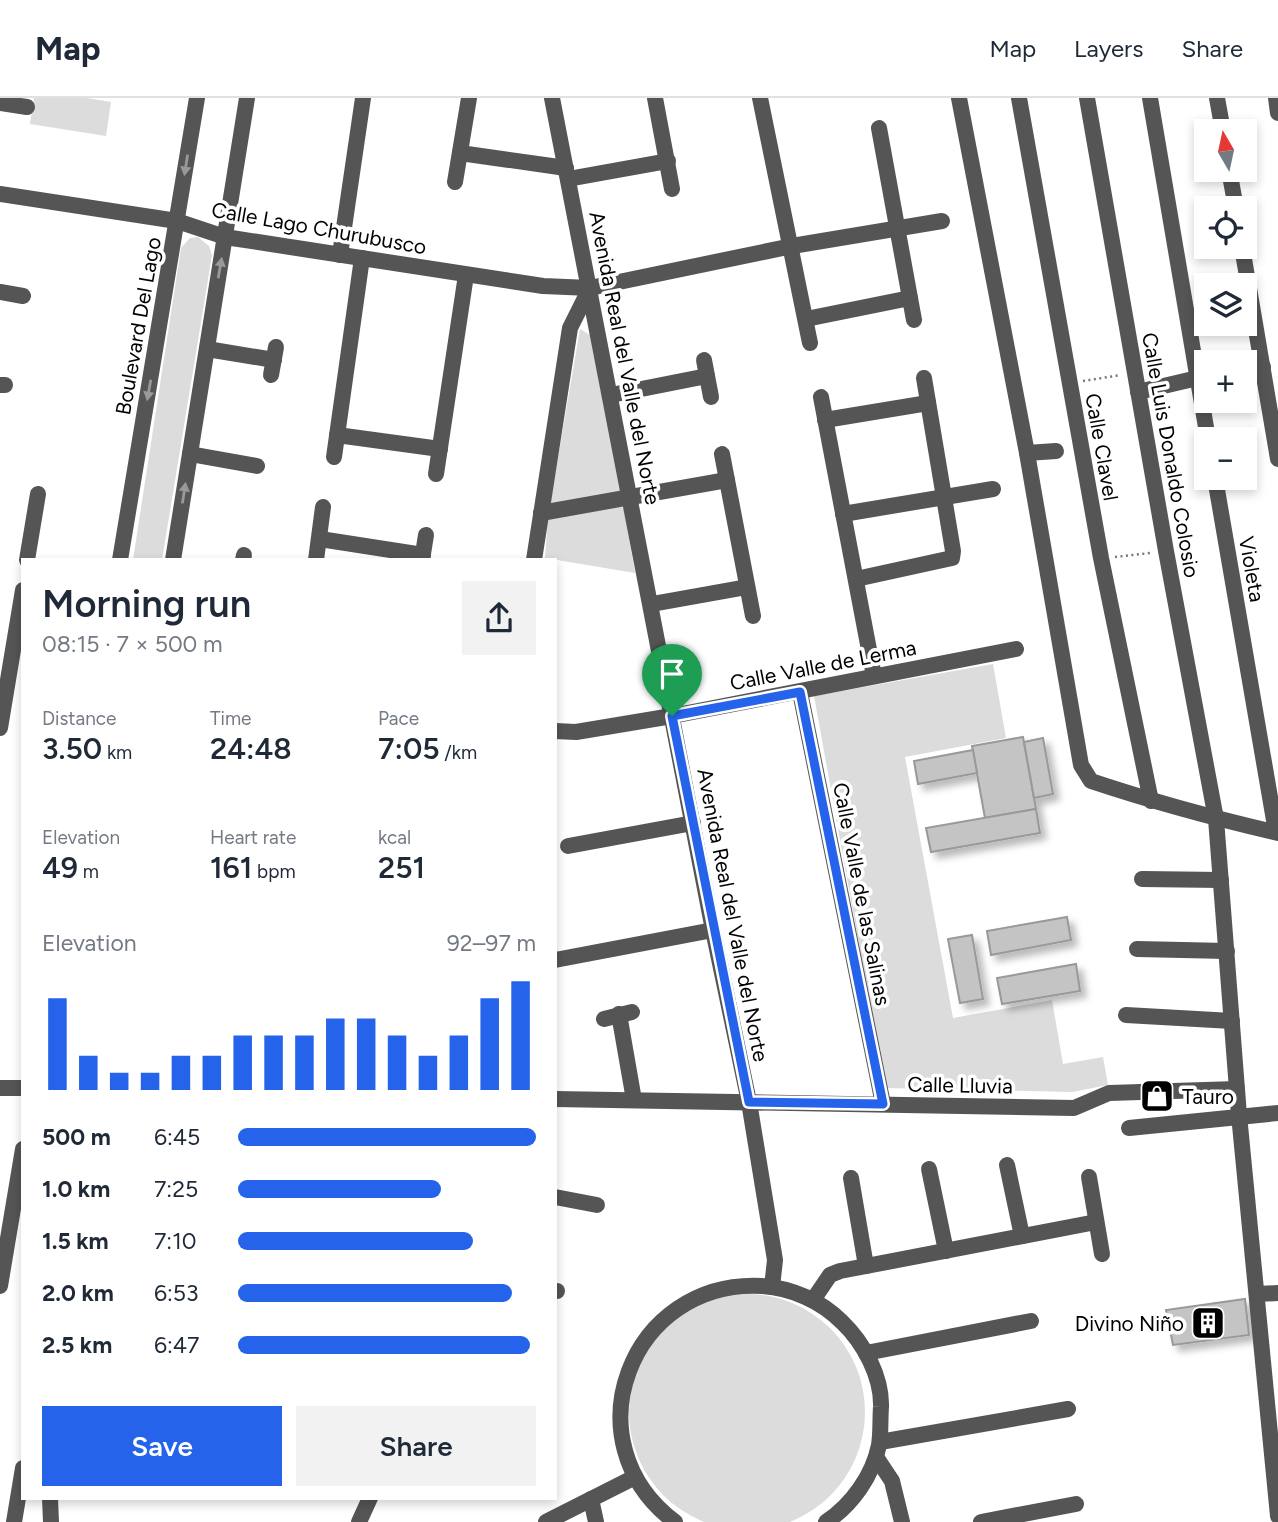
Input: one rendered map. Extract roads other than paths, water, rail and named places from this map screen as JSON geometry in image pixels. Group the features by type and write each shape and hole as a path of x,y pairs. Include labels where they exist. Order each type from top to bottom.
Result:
{"street":[{"name":"Boulevard Del Lago","path":"120,558 197,98"},
{"path":"173,558 247,98"},
{"path":"340,255 363,98"},
{"path":"455,182 469,98"},
{"name":"Avenida Real del Valle del Norte","path":"552,98 713,930 749,1102 775,1260 772,1287"},
{"path":"655,98 672,189"},
{"path":"760,98 810,343"},
{"path":"959,98 1027,453 1081,765 1091,781 1216,819 1277,832"},
{"name":"Calle Clavel","path":"1019,98 1101,558 1151,801"},
{"name":"Calle Luis Donaldo Colosio","path":"1087,98 1216,819 1239,1115 1276,1472 1278,1516"},
{"path":"1150,98 1197,350"},
{"path":"1217,98 1221,119"},
{"path":"1276,98 1278,113"},
{"path":"0,103 27,107"},
{"path":"879,128 914,320"},
{"path":"460,153 567,174 667,161"},
{"name":"Calle Lago Churubusco","path":"0,194 177,221 225,237 542,286 590,288 792,246 942,221"},
{"path":"334,457 362,258"},
{"path":"1244,259 1278,459"},
{"path":"436,474 466,275"},
{"path":"534,558 570,328 590,288"},
{"path":"0,292 23,296"},
{"path":"806,319 910,298"},
{"path":"207,349 274,360"},
{"path":"1257,368 1263,367"},
{"path":"611,395 705,368 711,397"},
{"path":"856,579 952,558 945,497 924,378"},
{"path":"1138,392 1194,379"},
{"path":"821,397 874,676"},
{"path":"825,421 928,403"},
{"path":"337,435 440,449"},
{"path":"1027,453 1056,450"},
{"path":"190,454 257,466"},
{"path":"722,454 753,616"},
{"path":"541,513 727,480"},
{"path":"844,514 993,489"},
{"name":"Violeta","path":"1217,490 1277,832"},
{"path":"27,558 37,494"},
{"path":"316,558 323,507"},
{"path":"320,539 423,558 426,535"},
{"path":"652,604 747,587"},
{"path":"0,728 13,634 21,599"},
{"name":"Calle Valle de Lerma","path":"557,731 576,732 672,716 1016,649"},
{"name":"Calle Valle de las Salinas","path":"800,692 883,1104"},
{"path":"568,846 693,823"},
{"path":"1142,879 1221,880"},
{"path":"557,960 713,930"},
{"path":"1138,949 1227,951"},
{"path":"618,1015 634,1100"},
{"path":"1126,1015 1232,1021"},
{"path":"0,1088 21,1088"},
{"name":"Calle Lluvia","path":"557,1099 1074,1108 1109,1093 1237,1089"},
{"path":"1129,1128 1278,1113"},
{"path":"0,1286 21,1161"},
{"path":"1007,1165 1022,1236"},
{"path":"929,1169 946,1251"},
{"path":"1089,1177 1102,1254"},
{"path":"851,1178 866,1266"},
{"path":"557,1197 597,1205"},
{"path":"813,1300 830,1275 1096,1222"},
{"path":"675,1522 647,1496 635,1477 623,1447 620,1414 624,1382 636,1352 655,1326 681,1305 710,1292 742,1285 788,1290 813,1300 843,1323 866,1353 881,1396 878,1450 866,1479 852,1499 827,1522"},
{"path":"1258,1294 1278,1293"},
{"path":"866,1353 1031,1321"},
{"path":"878,1450 1068,1409"},
{"path":"878,1450 892,1480 902,1522"},
{"path":"545,1522 635,1477"},
{"path":"13,1522 21,1479"},
{"path":"591,1499 596,1522"},
{"path":"50,1500 51,1522"},
{"path":"359,1522 369,1500"},
{"path":"981,1522 1076,1504"}],"place":[{"name":"Tauro","path":"1157,1096"},
{"name":"Divino Niño","path":"1208,1323"}]}
